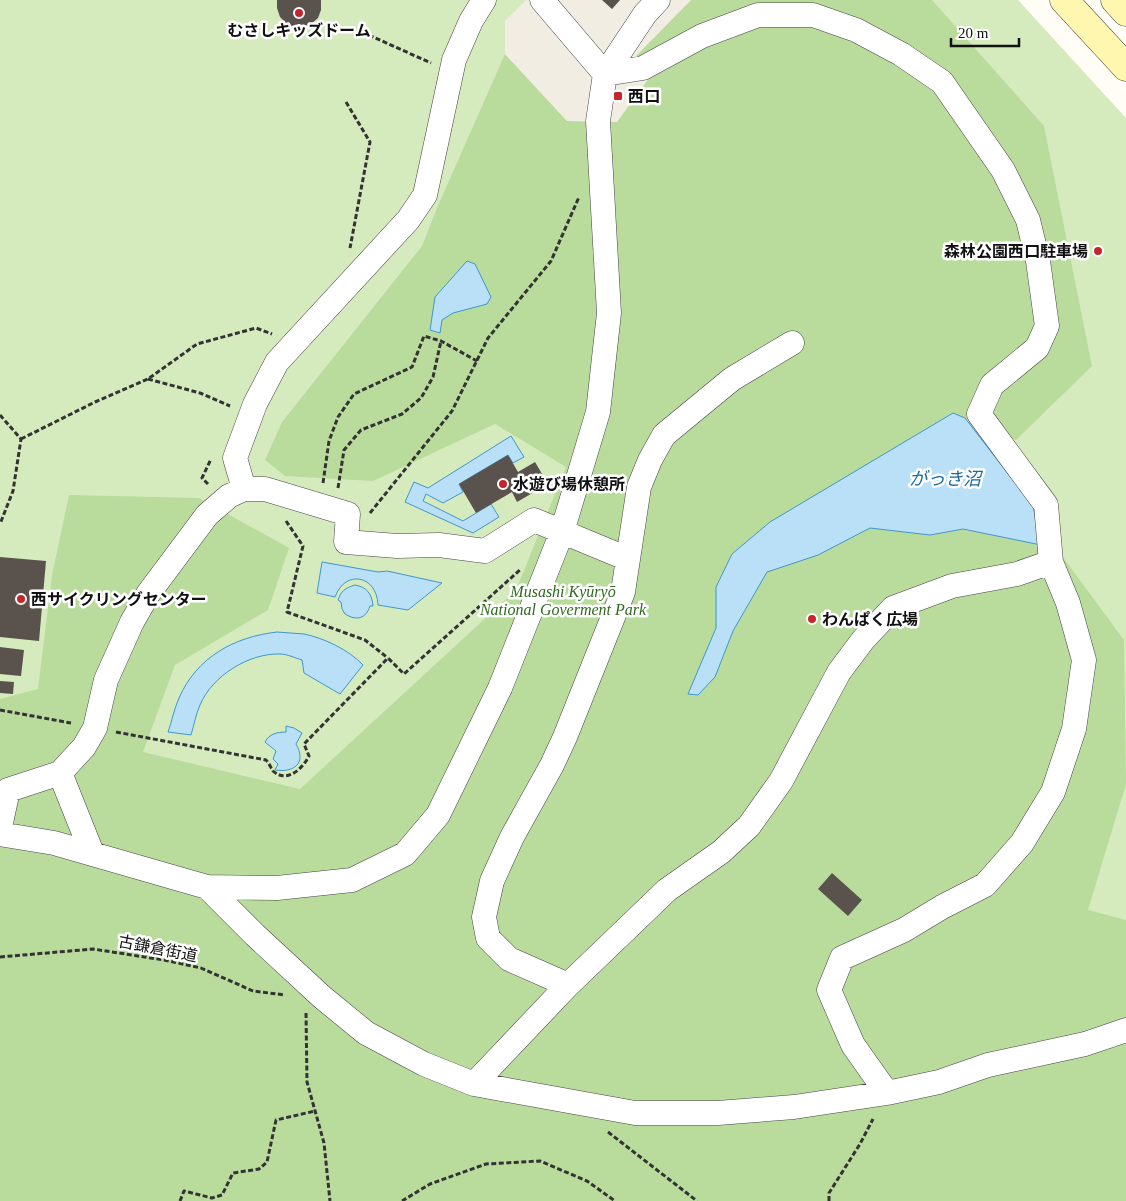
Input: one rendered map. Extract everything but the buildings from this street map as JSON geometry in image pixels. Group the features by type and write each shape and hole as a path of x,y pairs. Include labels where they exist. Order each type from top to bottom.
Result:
{"main road":[{"path":"1064,0 1126,67"},
{"path":"1115,0 1126,12"}],"street":[{"path":"254,489 235,458 251,416 277,362 408,220 425,195 454,60 471,21 484,0"},
{"path":"542,0 605,74"},
{"path":"0,834 54,843 207,887 277,888 352,880 405,854 438,815 500,688 562,532 598,412 609,313 598,121 605,74 645,14 658,0"},
{"path":"605,74 643,68 702,36 758,15 813,16 856,30 894,50 942,82 1003,170 1028,220 1038,261 1047,326 1037,348 992,385 979,414 1046,504 1051,562 1068,603 1084,660 1074,730 1053,792 1022,843 985,885 942,907 904,930 842,958 829,990 853,1045 887,1093"},
{"path":"568,985 509,959 488,938 484,917 492,881 512,837 552,765 565,737 623,592 639,487 650,460 664,435 732,379 792,343"},
{"path":"0,827 8,790 60,773 84,747 95,728 106,680 132,622 148,594 207,515 229,496 254,489 334,510 346,542 397,546 439,545 486,551 534,520 628,559"},
{"path":"474,1084 568,985 667,890 721,852 749,826 781,781 839,672 863,640 894,608 952,586 1017,574 1051,562"},
{"path":"60,773 92,853"},
{"path":"207,887 306,990 366,1033 424,1064 474,1084 634,1113 718,1113 794,1107 887,1093 939,1082 988,1065 1085,1044 1126,1030"}],"path":[{"path":"362,32 452,72"},
{"path":"346,102 370,142 349,253"},
{"path":"334,510 365,519 452,411 488,338 551,261 580,195"},
{"path":"21,439 94,402 148,379 197,344 256,328 294,343"},
{"path":"334,510 329,441 338,417 354,394 412,367 424,336 441,341 477,361"},
{"path":"334,510 344,450 361,430 402,414 421,398 433,377 441,341"},
{"path":"148,379 200,393 251,416"},
{"path":"0,415 21,439 13,491 0,524"},
{"path":"254,489 303,546 287,612 365,640 388,658 404,674 526,564"},
{"path":"0,710 266,760 275,772 286,776 295,773 305,764 309,756 304,744 388,658"},
{"name":"古鎌倉街道","path":"0,958 93,949 164,960 200,968 253,991 306,990"},
{"path":"306,990 307,1082 324,1142 330,1201"},
{"path":"829,1201 829,1193 860,1144 887,1093"},
{"path":"180,1201 184,1191 212,1198 222,1195 233,1173 259,1169 267,1162 276,1120 315,1111"},
{"path":"606,1130 698,1201"},
{"path":"402,1201 430,1184 486,1164 540,1161 587,1181 615,1201"}],"green space":[{"name":"Musashi Kyūryō National Goverment Park","path":"0,0 1018,0 1126,118 1126,1201 0,1201"},
{"name":"Musashi Kyūryō National Goverment Park","path":"691,0 932,0 1044,126 1092,366 1016,440 953,413 732,554 716,587 716,628 688,694 715,677 733,631 767,572 818,555 870,528 930,535 963,529 1041,545 1062,556 1124,640 1126,784 1088,910 1126,920 1126,1201 0,1201 0,699 38,689 52,575 69,495 199,498 289,548 268,610 175,665 143,752 300,789 516,590 566,467 495,424 373,481 285,476 265,460 282,422 422,246 505,54 567,121 617,122 634,58"}],"shaded area":[{"path":"526,0 602,0 612,9 620,0 691,0 634,58 649,78 617,122 567,121 505,54 505,21"}],"water":[{"path":"467,261 475,264 491,297 487,304 453,313 442,320 440,333 430,330 435,297"},
{"name":"がっき沼","path":"953,413 965,418 1033,506 1041,545 963,529 930,535 870,528 818,555 767,572 733,631 715,677 698,695 688,694 716,628 716,587 732,554 770,522"},
{"path":"511,436 524,457 513,463 508,455 459,484 463,492 443,503 426,494 423,501 463,521 491,504 499,517 473,533 405,502 414,482 428,488"},
{"path":"322,562 378,572 387,571 442,583 408,610 378,605 372,587 360,579 346,582 335,597 317,593"},
{"path":"355,585 363,587 368,592 373,606 370,606 366,614 360,618 353,618 345,614 341,602 338,600 344,590"},
{"path":"277,632 304,634 320,638 336,645 363,665 340,694 304,673 302,660 280,654 256,657 233,668 213,685 200,705 191,735 168,732 177,702 196,671 207,660 232,644"},
{"path":"286,726 302,733 296,744 300,756 299,761 297,765 288,770 275,770 278,764 273,759 276,751 265,742 274,734 286,732"}],"place":[{"name":"むさしキッズドーム","path":"299,13"},
{"name":"西口","path":"618,96"},
{"name":"森林公園西口駐車場","path":"1098,251"},
{"name":"水遊び場休憩所","path":"503,484"},
{"name":"西サイクリングセンター","path":"21,599"},
{"name":"わんぱく広場","path":"812,619"}]}
